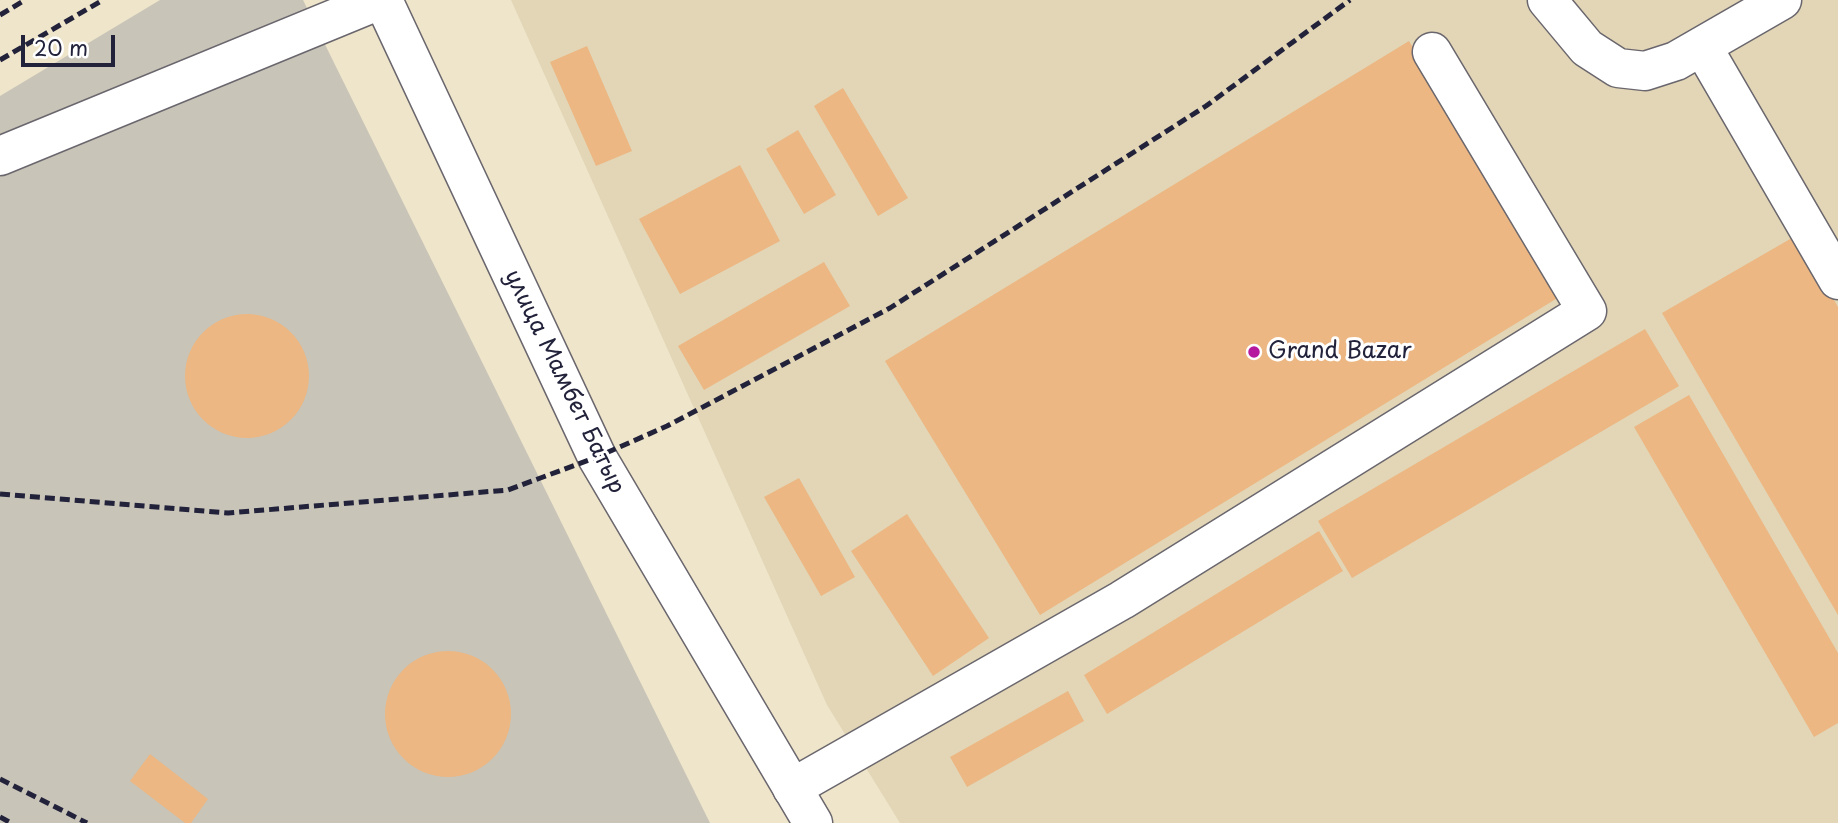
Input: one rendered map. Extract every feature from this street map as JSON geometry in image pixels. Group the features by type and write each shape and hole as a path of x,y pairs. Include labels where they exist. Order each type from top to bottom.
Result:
{"main road":[{"path":"0,156 382,0"},
{"name":"улица Мамбет Батыр","path":"382,0 597,457 813,823"},
{"path":"1547,0 1587,48 1618,68 1645,71 1676,61 1782,0"},
{"path":"1702,46 1838,280"},
{"path":"792,788 1122,600 1587,312 1432,51"}],"shaded area":[{"path":"160,0 303,0 710,823 0,823 0,96"},
{"name":"Grand Bazar","path":"511,0 1838,0 1838,823 900,823 827,705"}],"building":[{"path":"1409,41 1564,294 1040,615 885,361"},
{"path":"587,46 632,151 596,166 550,62"},
{"path":"843,88 908,198 878,216 814,106"},
{"path":"798,130 836,195 804,214 766,149"},
{"path":"740,165 780,241 680,294 639,219"},
{"path":"1797,235 1838,307 1838,615 1662,313"},
{"path":"824,262 850,306 704,390 678,346"},
{"path":"247,314 271,319 291,332 304,352 309,376 304,400 291,420 271,433 247,438 223,433 203,420 190,400 185,376 190,352 203,332 223,319"},
{"path":"1645,329 1679,386 1352,578 1318,521"},
{"path":"1689,395 1838,653 1838,723 1814,737 1634,427"},
{"path":"799,478 855,577 821,596 764,497"},
{"path":"907,514 989,638 933,676 851,551"},
{"path":"1319,531 1343,571 1107,714 1084,675"},
{"path":"448,651 472,655 493,669 507,690 511,714 507,738 493,759 472,773 448,777 424,773 403,759 389,738 385,714 389,690 403,669 424,655"},
{"path":"1068,691 1084,721 967,787 950,757"},
{"path":"150,754 208,799 191,823 185,823 130,781"}],"railway":[{"path":"0,15 25,0"},
{"path":"0,60 103,0"},
{"path":"0,494 228,513 508,490 597,457 667,426 890,308 1206,106 1350,0"},
{"path":"0,779 87,823"},
{"path":"0,817 11,823"}],"place":[{"name":"Grand Bazar","path":"1254,352"}]}
